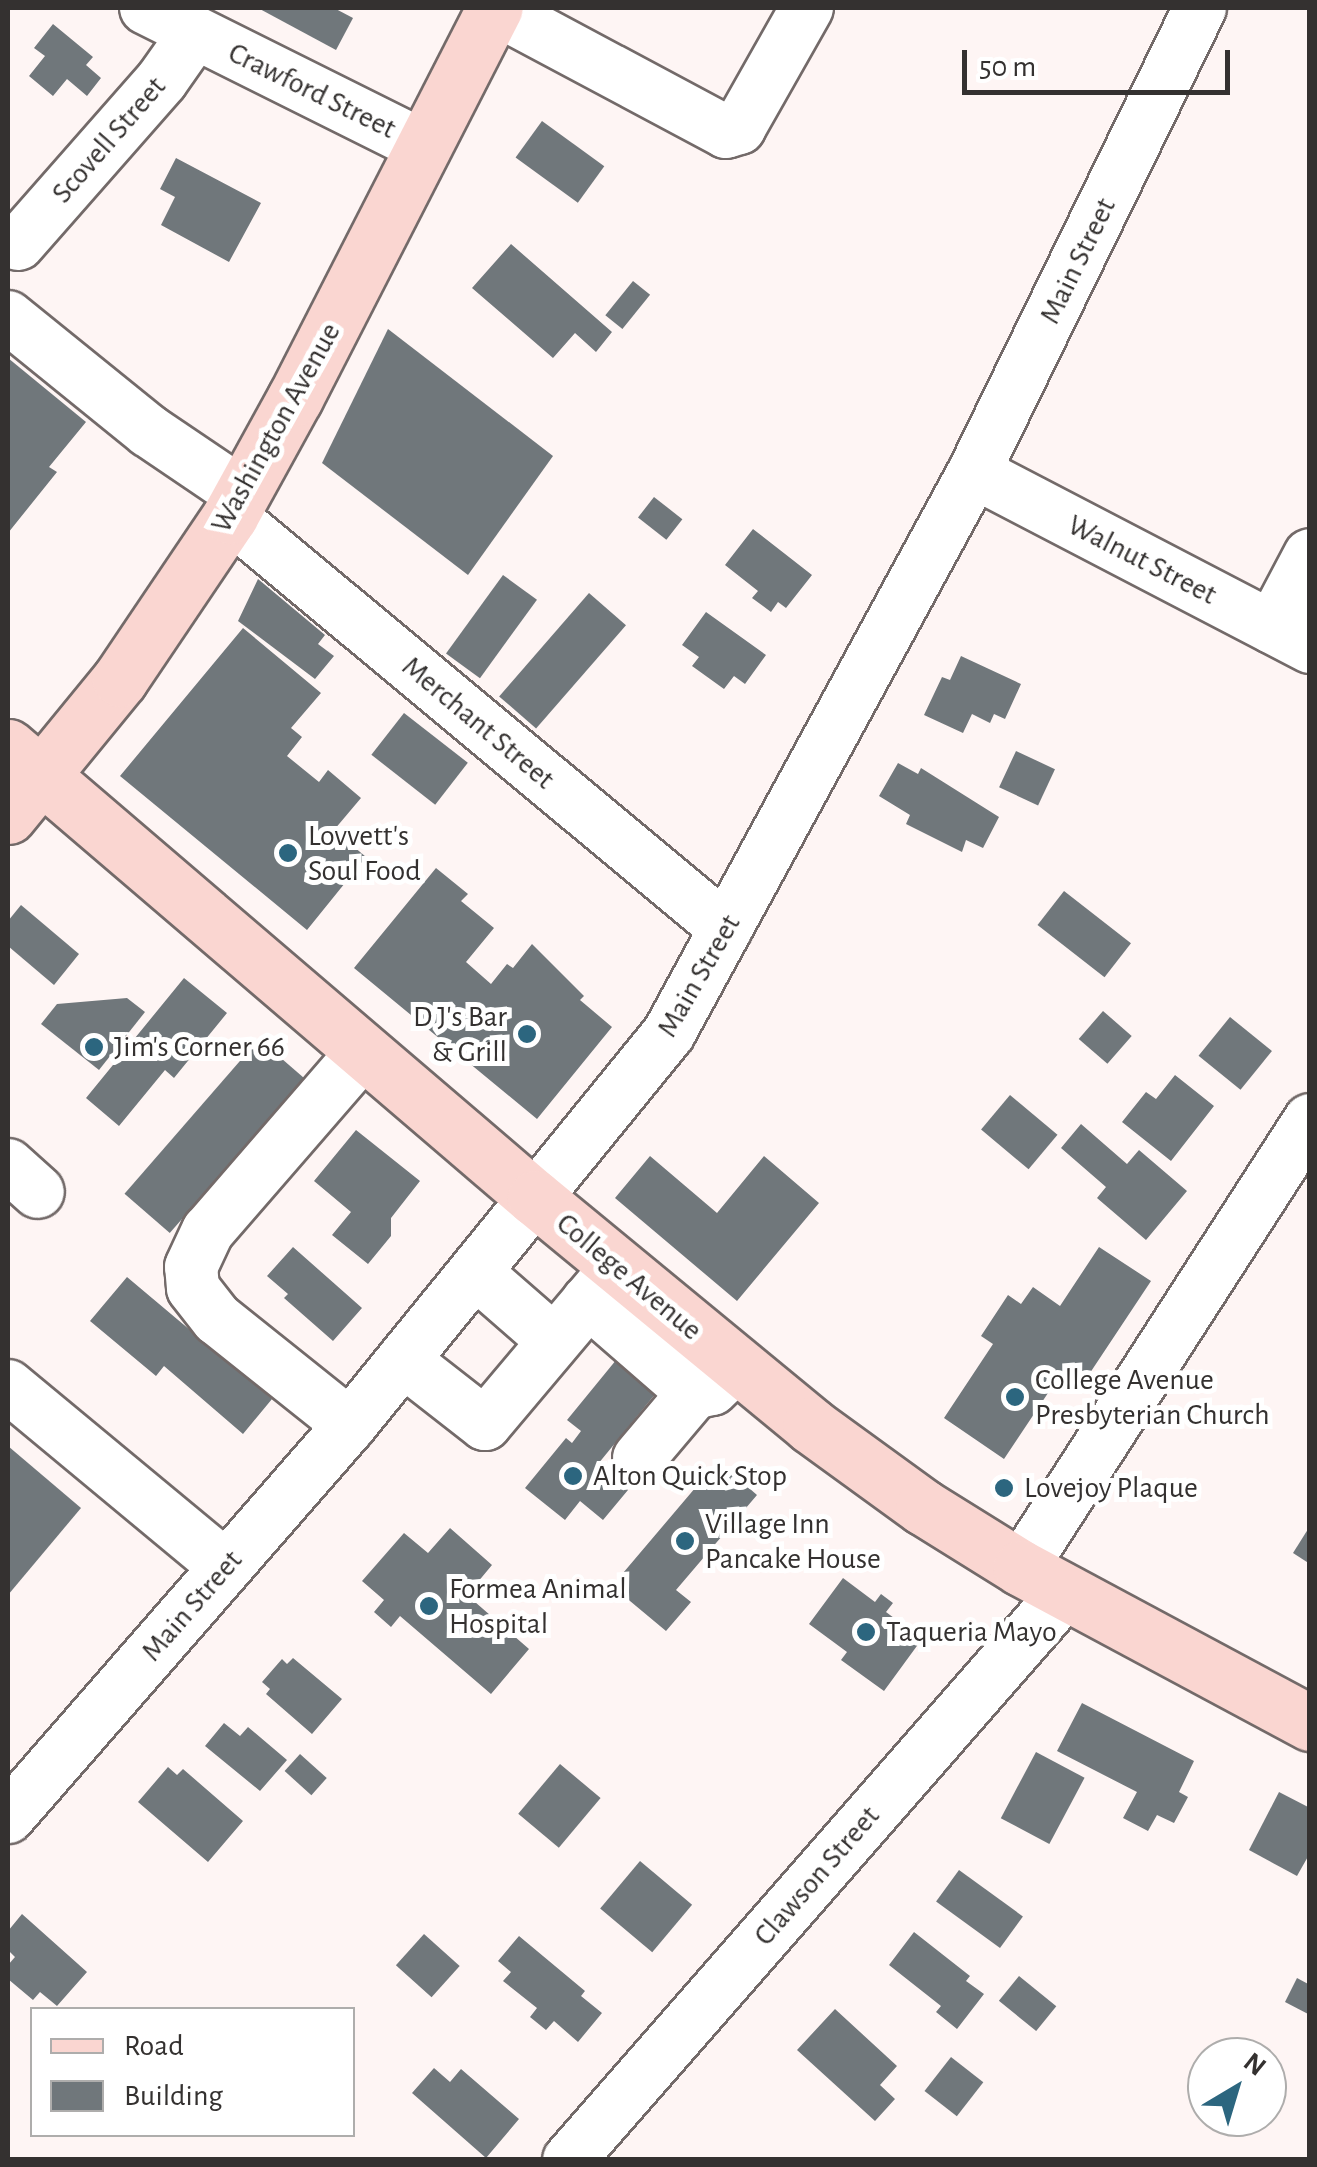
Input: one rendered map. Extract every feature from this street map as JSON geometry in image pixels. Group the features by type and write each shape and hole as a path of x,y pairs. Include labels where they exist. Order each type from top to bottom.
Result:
{"main road":[{"name":"Washington Avenue","path":"19,779 120,679 236,504 426,147 494,8"},
{"name":"College Avenue","path":"19,779 364,1051 535,1198 603,1284 715,1379 1043,1580 1310,1724"}],"street":[{"name":"Crawford Street","path":"146,8 426,147"},
{"path":"494,8 726,132 739,128 807,8"},
{"name":"Main Street","path":"8,1817 350,1425 669,1033 974,472 1200,8"},
{"name":"Scovell Street","path":"18,244 162,80 195,33"},
{"name":"Merchant Street","path":"8,316 236,504 726,929"},
{"name":"Walnut Street","path":"974,472 1291,637"},
{"path":"1291,637 1310,554"},
{"path":"350,1425 217,1319 193,1288 191,1267 208,1231 364,1051"},
{"name":"Clawson Street","path":"570,2160 1043,1580 1310,1120"},
{"path":"475,1272 554,1341"},
{"path":"403,1360 485,1424 603,1284"},
{"path":"639,1458 715,1379"},
{"path":"8,1386 226,1567"}],"building":[{"path":"258,8 334,8 353,18 336,50"},
{"path":"53,24 93,57 86,65 101,78 87,96 67,79 53,96 29,76 45,56 34,48"},
{"path":"542,121 604,166 578,203 516,157"},
{"path":"176,158 261,203 229,262 161,225 175,197 160,189"},
{"path":"511,244 612,332 596,352 575,333 553,358 472,288"},
{"path":"633,281 650,295 622,329 605,315"},
{"path":"388,329 553,456 468,575 322,463"},
{"path":"8,358 86,422 49,467 57,472 8,533"},
{"path":"654,497 682,519 666,540 638,517"},
{"path":"753,529 812,575 786,608 778,602 771,612 752,598 758,591 725,565"},
{"path":"503,575 537,600 480,678 446,653"},
{"path":"258,579 325,635 318,644 334,656 315,679 238,621"},
{"path":"589,593 626,625 536,729 499,696"},
{"path":"706,612 766,655 745,684 734,676 724,689 692,666 699,657 682,645"},
{"path":"243,628 321,693 291,728 302,737 287,756 319,782 328,770 361,798 334,830 366,857 307,930 120,776"},
{"path":"961,656 1021,684 1005,719 994,714 990,723 972,714 963,733 924,715 942,677 950,680"},
{"path":"404,713 468,763 435,805 371,755"},
{"path":"1016,751 1055,769 1038,805 999,787"},
{"path":"898,763 918,774 921,768 999,817 983,848 966,840 962,852 906,824 910,815 879,796"},
{"path":"436,868 468,894 461,901 494,928 466,962 491,984 507,964 513,968 532,944 584,996 580,1000 612,1027 537,1119 354,968"},
{"path":"1064,891 1131,943 1105,977 1038,925"},
{"name":"Jim's Corner 66","path":"21,905 79,954 54,985 8,946 8,921"},
{"path":"184,978 227,1013 174,1078 165,1070 119,1126 86,1098"},
{"name":"Jim's Corner 66","path":"127,998 145,1012 99,1070 41,1024 57,1004"},
{"path":"1103,1011 1132,1036 1107,1064 1079,1039"},
{"path":"1230,1017 1272,1051 1240,1090 1199,1056"},
{"path":"259,1039 304,1078 170,1233 125,1194"},
{"path":"1175,1075 1214,1106 1171,1161 1122,1122 1146,1092 1156,1099"},
{"path":"1010,1095 1057,1135 1029,1169 981,1129"},
{"path":"1081,1124 1127,1164 1139,1150 1187,1191 1146,1240 1097,1198 1106,1187 1061,1148"},
{"path":"356,1130 420,1181 391,1218 391,1236 368,1264 332,1235 351,1212 314,1181"},
{"path":"650,1156 717,1213 764,1156 819,1203 737,1301 615,1198"},
{"path":"293,1247 362,1308 333,1341 284,1298 288,1294 267,1276"},
{"path":"1099,1247 1151,1281 1078,1391 1058,1378 1004,1459 944,1418 993,1344 981,1336 1008,1295 1021,1304 1033,1287 1060,1306"},
{"path":"127,1277 272,1399 243,1434 164,1366 156,1376 90,1321"},
{"path":"621,1354 661,1387 598,1464 628,1490 603,1520 580,1501 565,1520 525,1488 566,1438 572,1443 581,1431 567,1420"},
{"path":"8,1446 81,1508 8,1595"},
{"name":"Village Inn Pancake House","path":"718,1461 757,1495 676,1590 691,1602 666,1631 612,1586"},
{"path":"1310,1526 1310,1564 1293,1553"},
{"name":"Formea Animal Hospital","path":"450,1528 492,1565 467,1595 529,1649 491,1694 400,1616 391,1627 374,1612 384,1600 362,1581 404,1533 428,1553"},
{"name":"Taqueria Mayo","path":"843,1578 875,1602 881,1594 893,1603 886,1612 922,1639 884,1691 841,1660 847,1652 809,1624"},
{"path":"293,1658 342,1699 312,1734 266,1694 270,1689 262,1682 282,1659 287,1664"},
{"path":"1082,1703 1194,1761 1179,1792 1188,1797 1174,1823 1157,1815 1148,1831 1123,1818 1137,1792 1057,1751"},
{"path":"224,1723 240,1736 248,1727 287,1760 260,1791 205,1746"},
{"path":"1036,1752 1085,1778 1049,1844 1001,1818"},
{"path":"300,1754 327,1778 311,1795 285,1771"},
{"path":"560,1764 601,1798 559,1848 518,1814"},
{"path":"168,1767 177,1775 183,1769 243,1821 208,1862 138,1802"},
{"path":"1279,1792 1310,1808 1310,1853 1297,1876 1249,1850"},
{"path":"640,1861 692,1905 652,1952 600,1908"},
{"path":"959,1870 1023,1916 1000,1948 936,1902"},
{"path":"22,1914 87,1972 57,2006 40,1992 33,2000 8,1979 8,1965 15,1957 8,1950 8,1931"},
{"path":"914,1932 970,1976 966,1981 984,1994 957,2029 936,2012 941,2006 889,1965"},
{"path":"424,1934 460,1966 432,1997 396,1965"},
{"path":"519,1936 585,1991 581,1996 602,2013 578,2042 554,2021 546,2030 530,2017 537,2008 503,1981 511,1972 498,1961"},
{"path":"1019,1976 1056,2006 1036,2031 999,2001"},
{"path":"1297,1978 1310,1985 1310,2015 1285,2002"},
{"path":"835,2009 897,2066 880,2085 895,2099 875,2121 797,2050"},
{"path":"951,2057 983,2082 957,2116 925,2091"},
{"path":"434,2068 450,2082 461,2069 519,2119 486,2158 412,2093"}],"place":[{"name":"Lovvett's Soul Food","path":"288,853"},
{"name":"D J's Bar & Grill","path":"527,1034"},
{"name":"Jim's Corner 66","path":"94,1047"},
{"name":"College Avenue Presbyterian Church","path":"1015,1397"},
{"name":"Alton Quick Stop","path":"573,1476"},
{"name":"Lovejoy Plaque","path":"1004,1488"},
{"name":"Village Inn Pancake House","path":"685,1541"},
{"name":"Formea Animal Hospital","path":"429,1606"},
{"name":"Taqueria Mayo","path":"866,1632"}]}
